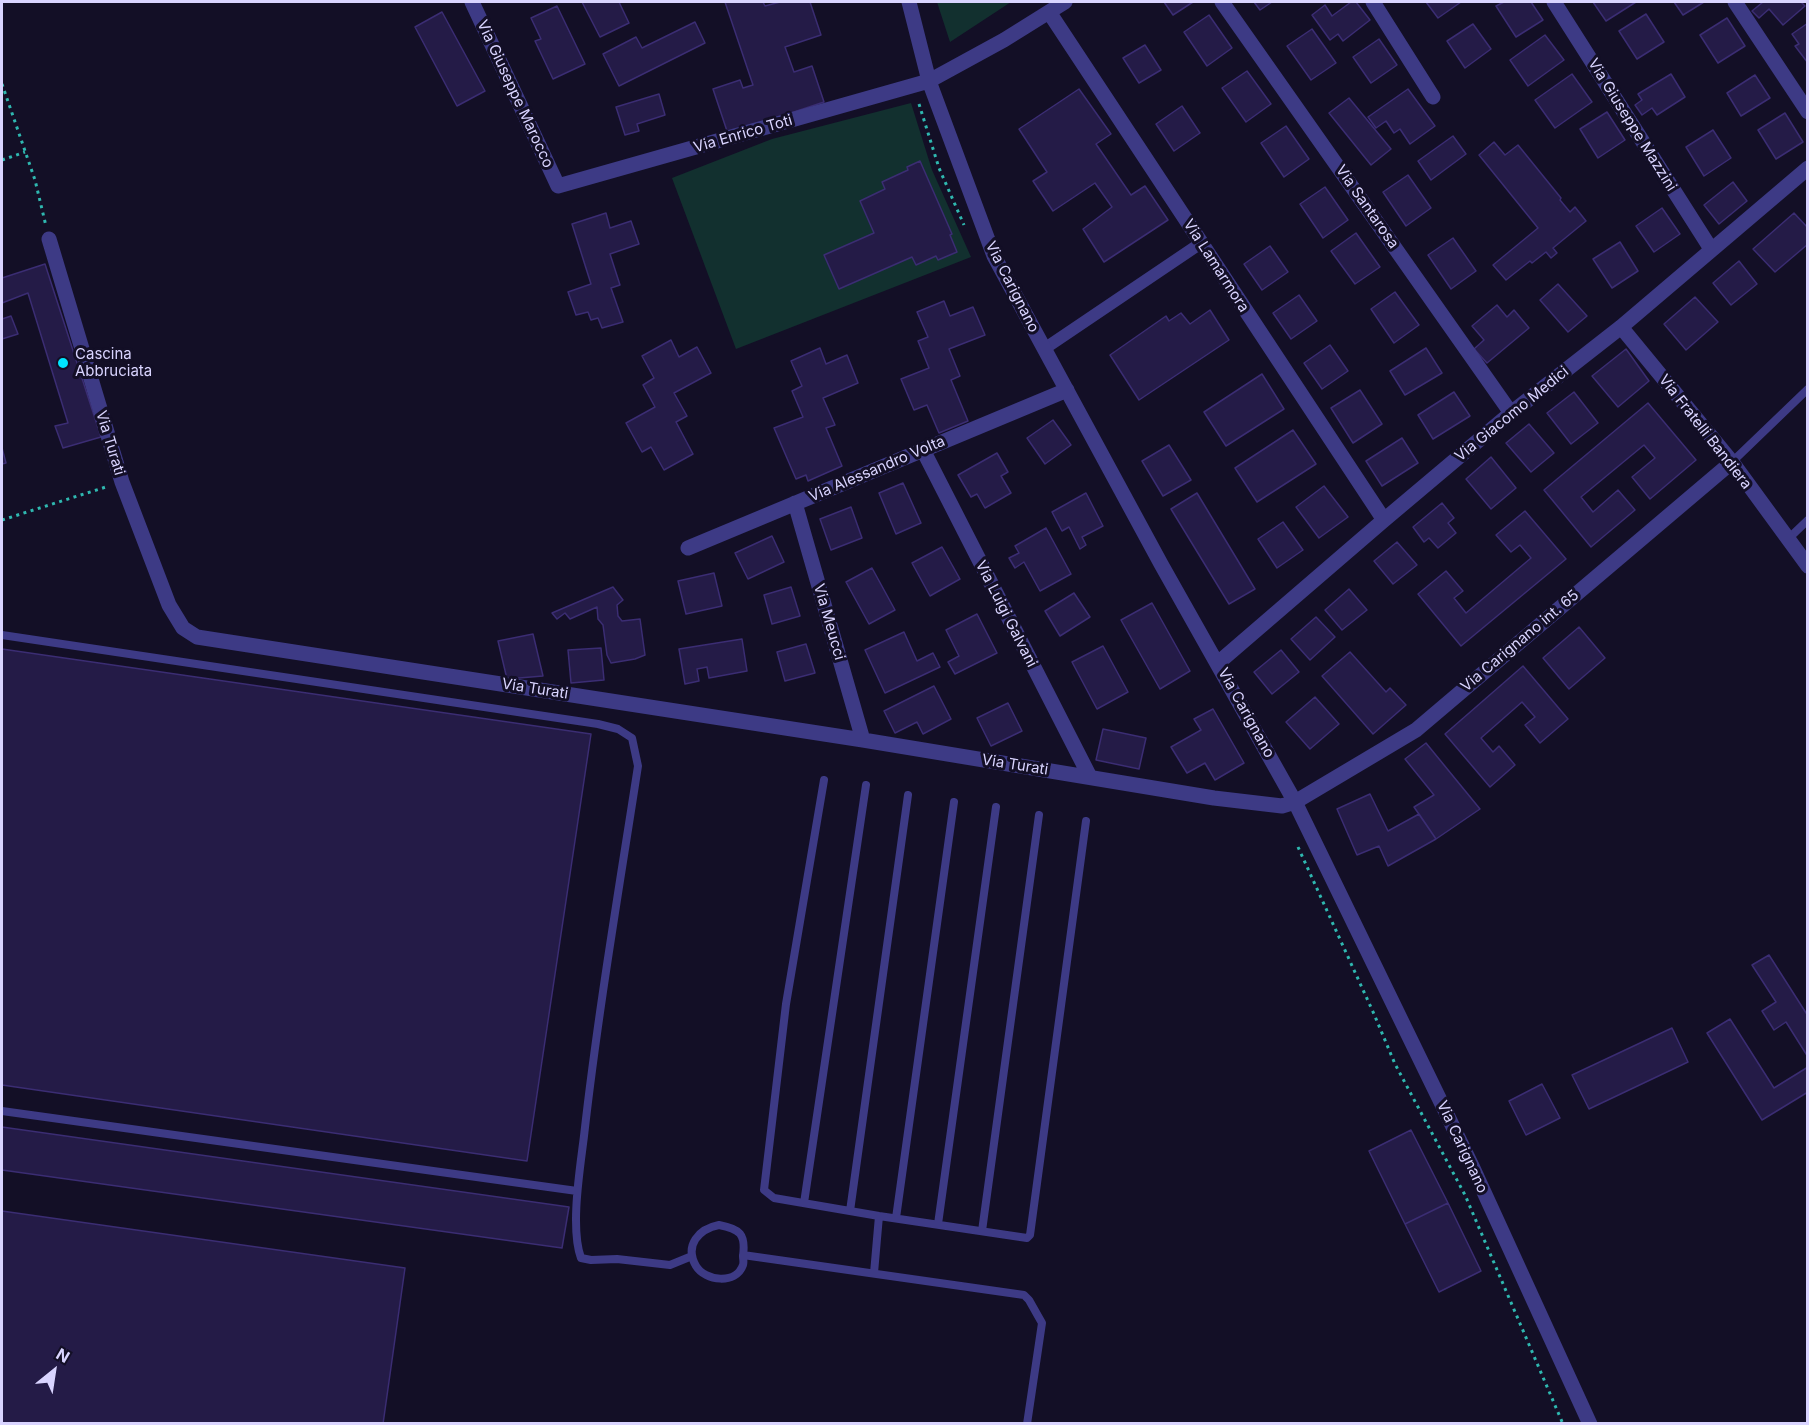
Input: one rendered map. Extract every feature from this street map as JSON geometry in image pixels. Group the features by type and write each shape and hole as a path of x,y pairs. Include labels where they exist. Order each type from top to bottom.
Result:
{"street":[{"name":"Via Giuseppe Marocco","path":"471,2 558,186"},
{"name":"Via Carignano","path":"909,2 923,83 994,256 1161,564 1295,802 1473,1168 1590,1424"},
{"name":"Via Enrico Toti","path":"558,186 923,83 1065,2"},
{"name":"Via Santarosa","path":"1222,2 1511,413"},
{"path":"1373,2 1433,98"},
{"name":"Via Giuseppe Mazzini","path":"1554,2 1711,249"},
{"path":"1735,2 1808,112"},
{"name":"Via Lamarmora","path":"1049,12 1384,520"},
{"name":"Via Giacomo Medici","path":"1218,663 1511,413 1621,327 1808,168"},
{"name":"Via Turati","path":"50,239 122,482 169,605 183,628 197,637 1270,805 1284,806 1295,802"},
{"path":"1044,349 1201,243"},
{"name":"Via Fratelli Bandiera","path":"1621,327 1732,462 1808,566"},
{"name":"Via Alessandro Volta","path":"688,548 1066,390"},
{"name":"Via Luigi Galvani","path":"923,450 1089,777"},
{"name":"Via Carignano int. 65","path":"1295,802 1416,730 1732,462"},
{"name":"Via Meucci","path":"795,504 863,740"}],"lane":[{"path":"1732,462 1808,389"},
{"path":"1787,540 1808,520"},
{"path":"2,635 598,724 618,729 632,738 638,766 588,1096 577,1191 577,1246 581,1258 591,1260 617,1259 670,1265 693,1256"},
{"path":"824,780 786,1004 764,1191 774,1198 879,1216 1027,1238 1030,1235 1086,822"},
{"path":"804,1203 866,785"},
{"path":"850,1211 908,795"},
{"path":"896,1218 954,802"},
{"path":"938,1224 996,807"},
{"path":"982,1231 1039,815"},
{"path":"2,1111 577,1191"},
{"path":"874,1273 879,1216"},
{"path":"719,1225 730,1227 740,1234 745,1244 743,1256 743,1266 735,1274 725,1278 714,1278 704,1275 696,1267 693,1245 698,1234 708,1227 719,1225"},
{"path":"743,1256 1024,1295 1042,1323 1027,1424"}],"path":[{"path":"923,83 920,106 939,168 967,232"},
{"path":"2,84 36,180 50,239"},
{"path":"2,160 26,152"},
{"path":"2,520 122,482"},
{"path":"1299,838 1304,849"},
{"path":"1296,843 1395,1064 1465,1196 1563,1424"},
{"path":"1341,930 1368,989"},
{"path":"1456,1167 1480,1217"}],"green space":[{"path":"937,2 1011,2 950,42"},
{"path":"911,103 932,170 971,257 736,349 672,178 772,139"}],"building":[{"path":"582,2 619,2 629,23 600,37"},
{"path":"725,2 763,2 765,6 780,2 810,2 821,35 785,47 794,72 812,66 824,102 728,134 713,89 740,80 743,88 753,85"},
{"path":"1164,2 1193,2 1173,15"},
{"path":"1254,2 1272,2 1260,10"},
{"path":"1351,2 1356,2 1370,20 1343,41 1338,34 1330,40 1312,15 1325,5 1332,16"},
{"path":"1426,2 1461,2 1438,18"},
{"path":"1504,2 1531,2 1543,20 1516,37 1496,6"},
{"path":"1593,2 1636,2 1606,21"},
{"path":"1674,2 1704,2 1683,15"},
{"path":"1763,2 1801,2 1805,6 1783,25 1769,9 1759,18 1752,11"},
{"path":"557,6 585,64 553,79 535,41 541,39 531,18"},
{"path":"442,12 485,91 457,106 415,27"},
{"path":"1646,14 1664,42 1637,59 1619,31"},
{"path":"1209,15 1232,48 1207,66 1184,32"},
{"path":"1727,18 1745,46 1718,63 1700,35"},
{"path":"695,22 705,43 619,86 603,54 636,37 642,48"},
{"path":"1808,23 1808,63 1795,46 1799,44 1792,34"},
{"path":"1473,24 1491,49 1465,68 1447,41"},
{"path":"1312,29 1336,63 1311,80 1287,46"},
{"path":"1545,35 1564,60 1528,86 1510,60"},
{"path":"1379,39 1397,65 1371,83 1353,57"},
{"path":"1145,45 1161,70 1139,83 1123,58"},
{"path":"1247,71 1271,104 1246,122 1222,88"},
{"path":"1572,74 1592,102 1555,128 1535,100"},
{"path":"1671,74 1685,97 1657,115 1652,108 1642,115 1635,105 1642,100 1638,94"},
{"path":"1755,75 1770,98 1741,116 1727,93"},
{"path":"1079,89 1111,134 1096,144 1131,195 1145,186 1168,220 1104,262 1083,229 1112,207 1095,183 1053,211 1033,181 1047,172 1019,129"},
{"path":"1408,89 1435,126 1410,144 1400,129 1394,133 1386,121 1376,128 1368,117"},
{"path":"659,94 665,115 637,124 639,131 625,135 616,107"},
{"path":"1349,98 1391,149 1371,165 1329,113"},
{"path":"1182,106 1200,133 1174,151 1156,124"},
{"path":"1607,112 1625,140 1598,158 1580,129"},
{"path":"1785,113 1803,142 1776,159 1758,130"},
{"path":"1286,126 1309,159 1284,177 1261,143"},
{"path":"1713,130 1731,158 1704,176 1686,147"},
{"path":"1453,136 1466,154 1431,180 1418,161"},
{"path":"1494,142 1505,155 1518,145 1570,212 1575,207 1586,221 1553,248 1557,253 1551,258 1546,252 1532,263 1530,261 1506,280 1493,265 1538,228 1479,155"},
{"path":"920,161 952,234 950,235 957,252 938,260 936,256 916,265 912,257 839,289 824,255 874,233 860,201 885,189 882,182 908,170 907,167"},
{"path":"1408,175 1431,208 1406,226 1383,192"},
{"path":"1733,182 1747,201 1719,224 1704,205"},
{"path":"1325,187 1348,220 1323,238 1300,204"},
{"path":"1662,208 1680,234 1654,252 1636,226"},
{"path":"606,213 610,228 631,221 639,244 610,254 620,285 611,288 623,322 602,328 598,318 591,320 588,312 576,315 568,292 591,284 572,224"},
{"path":"1794,213 1808,228 1808,244 1775,272 1753,249"},
{"path":"1356,233 1380,267 1355,284 1331,251"},
{"path":"1453,238 1476,271 1451,289 1428,255"},
{"path":"1620,242 1638,271 1612,288 1593,259"},
{"path":"1270,246 1288,272 1262,290 1244,264"},
{"path":"1739,261 1757,284 1731,305 1713,283"},
{"name":"Cascina Abbruciata","path":"45,264 101,437 63,448 55,426 68,423 28,293 2,303 2,278"},
{"path":"1558,284 1587,316 1568,332 1540,300"},
{"path":"1395,292 1419,325 1394,343 1371,309"},
{"path":"1299,295 1317,321 1291,339 1273,313"},
{"path":"1695,297 1718,322 1686,350 1664,324"},
{"path":"944,301 950,316 973,307 985,335 949,349 960,376 951,380 968,421 939,433 927,405 914,410 901,379 929,368 918,341 928,337 917,312"},
{"path":"1497,305 1507,317 1514,310 1529,328 1487,363 1474,349 1484,340 1472,326"},
{"path":"1210,310 1229,340 1139,400 1110,355 1166,316 1169,321 1181,313 1190,324"},
{"path":"11,316 18,334 2,339 2,319"},
{"path":"671,340 679,357 697,347 711,373 674,393 687,416 676,422 693,454 664,470 651,447 642,452 626,423 655,407 643,385 654,378 642,356"},
{"path":"1330,345 1348,371 1322,389 1304,363"},
{"path":"820,348 826,364 847,355 858,383 823,398 835,425 826,428 842,466 808,481 806,475 796,479 774,428 803,417 792,391 802,386 791,361"},
{"path":"1426,348 1442,373 1405,395 1390,371"},
{"path":"1626,349 1649,381 1618,407 1592,376"},
{"path":"1262,374 1284,409 1226,446 1204,412"},
{"path":"1360,390 1382,424 1353,443 1331,408"},
{"path":"1454,392 1470,416 1433,439 1418,415"},
{"path":"1574,392 1598,423 1571,444 1547,413"},
{"path":"1648,403 1696,460 1650,499 1632,477 1655,458 1644,445 1581,497 1593,512 1618,490 1635,510 1591,547 1544,490"},
{"path":"1053,420 1071,445 1045,464 1027,438"},
{"path":"1529,424 1554,453 1531,472 1506,443"},
{"path":"1293,430 1316,464 1257,502 1235,468"},
{"path":"1402,438 1418,463 1382,486 1366,461"},
{"path":"1169,445 1191,480 1163,496 1142,461"},
{"path":"2,448 6,463 2,464"},
{"path":"997,453 1008,472 1001,476 1011,493 985,508 977,494 971,497 958,475"},
{"path":"1491,457 1516,488 1491,509 1466,479"},
{"path":"903,483 921,523 896,534 879,493"},
{"path":"1324,486 1348,517 1319,538 1296,507"},
{"path":"1086,493 1103,526 1082,537 1086,545 1080,549 1069,527 1062,531 1052,512"},
{"path":"1197,493 1255,589 1229,604 1171,509"},
{"path":"1442,503 1454,518 1448,523 1456,533 1438,548 1429,538 1424,542 1413,527"},
{"path":"851,507 862,538 831,550 820,519"},
{"path":"1525,511 1566,559 1461,646 1418,594 1446,571 1463,591 1454,598 1466,613 1531,558 1520,545 1511,552 1496,535"},
{"path":"1283,522 1303,550 1277,568 1258,539"},
{"path":"1046,528 1071,574 1040,591 1024,562 1015,568 1009,558 1019,553 1015,546"},
{"path":"772,536 784,562 748,579 735,553"},
{"path":"1397,542 1417,565 1393,584 1374,561"},
{"path":"942,547 960,579 930,596 912,563"},
{"path":"872,568 895,610 869,624 846,582"},
{"path":"714,573 722,606 686,614 678,581"},
{"path":"613,587 623,600 617,605 618,616 622,621 640,619 645,655 611,663 607,655 603,625 598,619 597,607 570,619 565,613 557,619 552,613"},
{"path":"791,587 800,616 772,624 764,595"},
{"path":"1349,589 1367,610 1342,630 1325,610"},
{"path":"1074,593 1090,617 1060,636 1045,611"},
{"path":"1152,603 1190,671 1160,689 1121,620"},
{"path":"977,614 997,653 955,674 948,662 959,656 946,630"},
{"path":"1316,617 1335,637 1310,660 1291,639"},
{"path":"1579,627 1605,658 1569,689 1543,658"},
{"path":"904,632 917,661 933,653 940,667 885,693 865,650"},
{"path":"533,634 543,676 507,679 498,641"},
{"path":"742,639 747,671 709,678 707,667 697,669 699,681 685,684 679,649"},
{"path":"806,644 815,673 785,681 777,652"},
{"path":"1103,646 1128,692 1097,709 1072,662"},
{"path":"601,648 604,680 571,683 568,650"},
{"path":"2,649 591,734 527,1161 2,1085"},
{"path":"1281,650 1299,672 1272,694 1254,672"},
{"path":"1350,652 1386,692 1390,688 1406,705 1373,734 1322,676"},
{"path":"1523,666 1568,719 1540,743 1525,725 1535,717 1522,702 1481,738 1493,752 1499,746 1515,765 1490,787 1445,734"},
{"path":"934,686 951,719 923,734 917,722 895,733 884,711"},
{"path":"1315,697 1339,724 1310,749 1286,722"},
{"path":"1008,703 1022,731 991,746 977,718"},
{"path":"1213,709 1244,763 1215,780 1205,763 1187,773 1171,747 1201,730 1194,719"},
{"path":"1103,729 1146,738 1139,769 1096,760"},
{"path":"1426,743 1480,809 1436,839 1414,807 1434,795 1405,759"},
{"path":"1370,794 1388,831 1419,814 1436,839 1388,866 1379,846 1357,855 1337,809"},
{"path":"1769,955 1808,1016 1808,1057 1786,1022 1774,1030 1762,1011 1776,1002 1752,965"},
{"path":"1730,1019 1774,1088 1808,1067 1808,1092 1762,1120 1707,1033"},
{"path":"1672,1028 1688,1062 1589,1109 1572,1075"},
{"path":"1542,1084 1560,1118 1526,1135 1509,1101"},
{"path":"2,1127 569,1207 562,1248 2,1170"},
{"path":"1411,1130 1448,1203 1405,1224 1369,1151"},
{"path":"1448,1203 1481,1271 1439,1292 1405,1224"},
{"path":"2,1211 405,1268 383,1424 2,1424"}],"place":[{"name":"Cascina Abbruciata","path":"63,363"}]}
